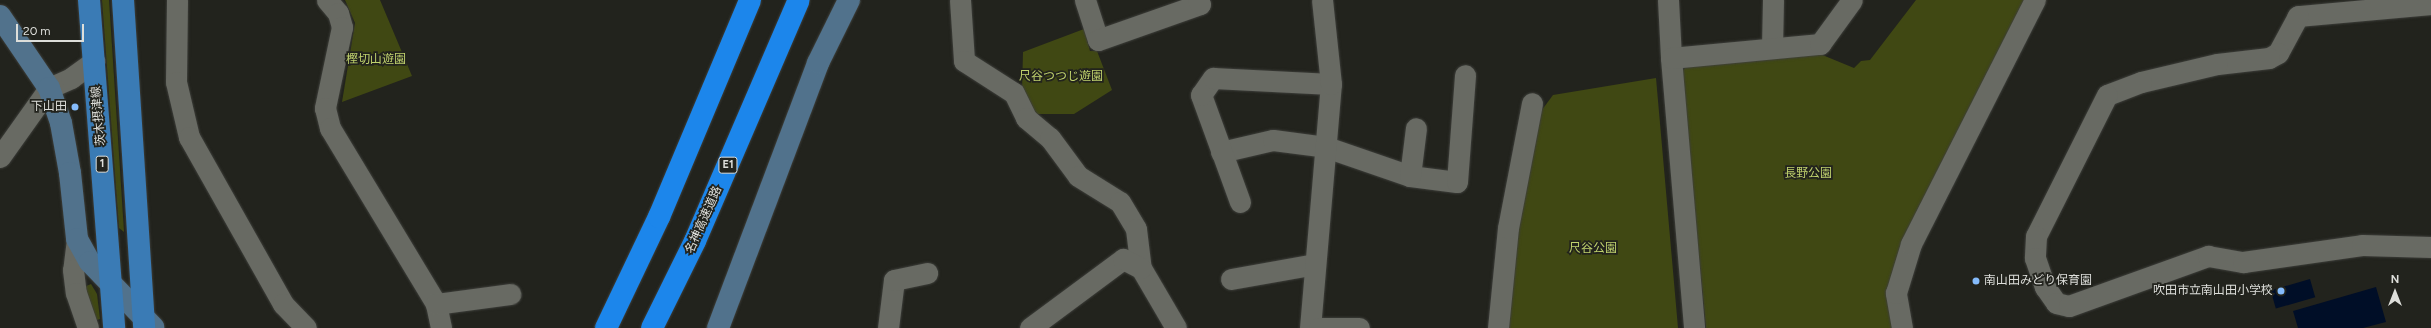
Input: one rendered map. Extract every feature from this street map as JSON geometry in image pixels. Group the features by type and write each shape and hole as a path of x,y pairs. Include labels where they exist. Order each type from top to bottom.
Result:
{"highway":[{"path":"606,328 659,217 750,0"},
{"name":"名神高速道路","path":"652,328 695,242 799,0"}],"main road":[{"name":"茨木摂津線","path":"90,0 114,328"},
{"path":"123,0 147,325"}],"street":[{"path":"177,0 176,82 188,137 283,304 306,328"},
{"path":"327,0 338,13 342,27 325,108 330,128 436,304 441,328"},
{"path":"718,328 818,62 849,0"},
{"path":"960,0 964,61 1014,93 1026,118 1050,138 1078,176 1120,202 1136,229 1141,268 1176,328"},
{"path":"1085,0 1098,40 1200,4 1198,0"},
{"path":"1310,328 1332,84 1322,0"},
{"path":"1668,0 1671,58 1694,328"},
{"path":"1772,48 1773,0"},
{"path":"1671,58 1820,44 1852,0"},
{"path":"1902,328 1896,293 1911,244 2035,0"},
{"path":"2431,4 2298,16 2278,53 2269,58 2217,64 2141,82 2107,95 2036,236 2035,258 2045,287 2056,303 2070,306 2208,256 2243,262 2362,245 2431,247"},
{"path":"0,16 49,88 61,123 70,173 77,239 73,270 76,293 88,328"},
{"path":"0,157 49,88 71,78 94,61"},
{"path":"1221,152 1273,140 1326,147 1410,176 1457,182 1465,75"},
{"path":"1240,202 1201,95 1213,78 1332,84"},
{"path":"1498,328 1508,228 1532,103"},
{"path":"1410,176 1416,128"},
{"path":"77,239 90,262 147,325"},
{"path":"1030,328 1123,259 1141,268"},
{"path":"1231,279 1315,264"},
{"path":"888,328 894,280 927,273"},
{"path":"436,304 510,294"},
{"path":"1319,328 1359,328"}],"green space":[{"path":"102,0 109,0 124,232 119,228"},
{"name":"樫切山遊園","path":"345,0 380,0 412,76 342,102 355,23"},
{"name":"長野公園","path":"1916,0 2025,0 1904,239 1895,328 1706,328 1681,72 1689,64 1820,54 1854,68 1861,61 1870,60"},
{"name":"尺谷つつじ遊園","path":"1084,29 1090,51 1097,51 1112,90 1074,114 1032,114 1022,91 1023,52"},
{"name":"尺谷公園","path":"1656,78 1678,328 1508,328 1516,229 1536,118 1553,95"},
{"path":"91,284 97,294 100,319 94,321 84,287"}],"water":[{"path":"2310,279 2315,297 2276,309 2271,290"},
{"path":"2376,287 2386,322 2363,328 2298,328 2293,311"}],"place":[{"name":"下山田","path":"75,107"},
{"name":"南山田みどり保育園","path":"1976,281"},
{"name":"吹田市立南山田小学校","path":"2281,291"}]}
